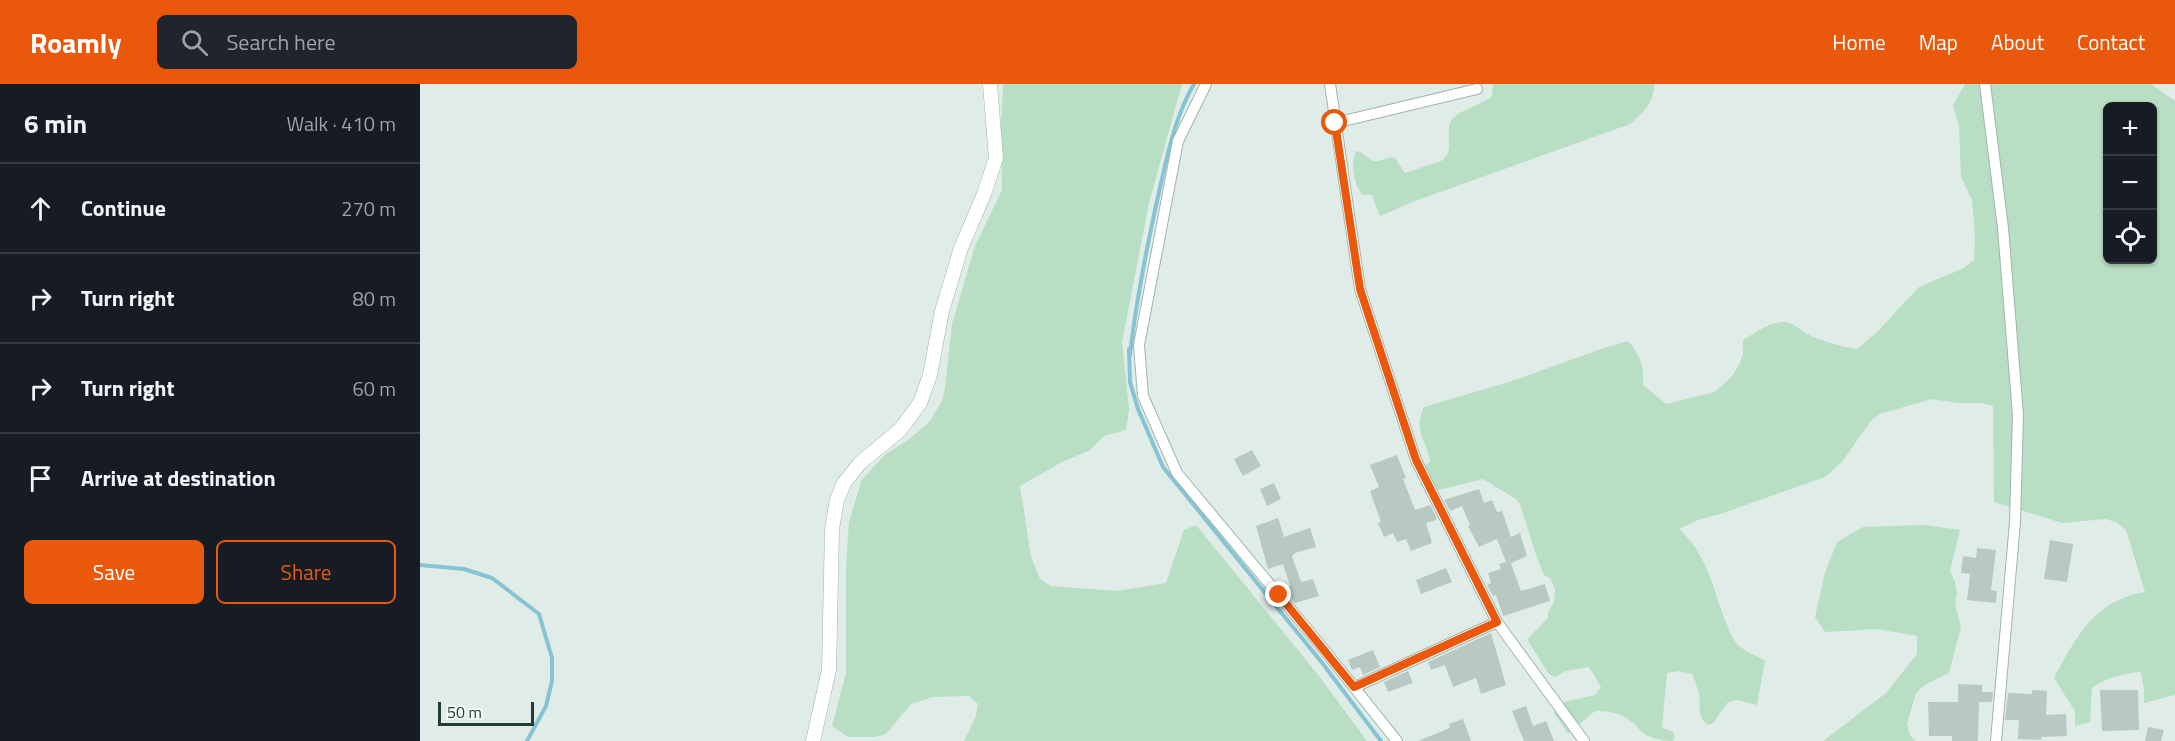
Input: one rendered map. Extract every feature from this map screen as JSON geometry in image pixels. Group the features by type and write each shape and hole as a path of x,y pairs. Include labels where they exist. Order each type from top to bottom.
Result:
{"main road":[{"path":"813,741 829,670 832,530 837,500 844,483 860,463 900,430 920,403 930,375 942,311 961,248 984,194 996,158 990,84"}],"street":[{"path":"1206,84 1178,141 1139,345 1143,396 1177,472 1397,741"},
{"path":"1330,84 1360,289 1416,460 1497,622 1584,741"},
{"path":"1985,84 2003,228 2018,415 2015,522 1996,741"},
{"path":"1335,123 1478,89"},
{"path":"1354,687 1497,622"}],"green space":[{"path":"1003,84 1182,84 1149,203 1122,342 1129,409 1126,430 1104,436 1090,450 1060,463 1020,486 1031,557 1040,579 1051,586 1117,591 1166,583 1184,530 1196,525 1319,676 1367,741 964,741 976,716 978,704 969,696 933,697 911,704 886,734 875,737 848,737 832,726 846,673 846,566 849,522 862,479 886,454 908,440 930,421 942,401 952,324 975,246 1002,190"},
{"path":"1493,84 1654,84 1654,90 1644,111 1630,124 1415,201 1380,216 1372,195 1362,195 1357,185 1353,168 1356,151 1374,161 1395,158 1405,173 1441,161 1448,153 1451,121 1458,114 1492,96"},
{"path":"1965,84 2151,84 2175,101 2175,695 2144,703 2141,672 2115,677 2092,688 2090,722 2075,726 2075,711 2054,678 2079,635 2100,612 2128,596 2145,592 2126,530 2116,522 2105,519 2062,523 1994,502 1993,406 1932,399 1879,414 1870,422 1842,462 1825,477 1698,520 1679,529 1701,558 1735,641 1743,649 1765,661 1757,705 1737,700 1728,702 1714,722 1709,725 1702,719 1699,693 1692,674 1679,671 1667,673 1662,728 1673,732 1675,737 1673,741 1649,737 1623,716 1602,711 1595,711 1568,734 1554,713 1560,703 1595,695 1601,687 1589,667 1565,671 1555,677 1549,674 1527,639 1548,618 1548,612 1554,602 1555,589 1550,578 1544,575 1520,504 1516,499 1483,479 1430,492 1420,485 1424,468 1430,461 1420,429 1424,407 1509,382 1628,341 1641,362 1643,385 1666,404 1715,392 1732,376 1739,365 1743,354 1743,340 1772,324 1790,323 1817,338 1857,349 1877,332 1919,287 1964,268 1974,260 1975,235 1972,200 1961,177 1959,127 1953,105"},
{"path":"1924,525 1960,530 1950,571 1955,582 1957,593 1955,604 1961,627 1949,673 1925,685 1916,693 1907,724 1910,735 1915,741 1823,741 1886,693 1917,654 1917,636 1877,629 1825,632 1815,617 1825,573 1837,542 1863,527"}],"building":[{"path":"1252,450 1261,466 1243,476 1234,459"},
{"path":"1397,455 1415,510 1430,505 1436,516 1436,520 1426,523 1432,543 1411,551 1406,539 1397,542 1393,533 1384,537 1370,491 1379,487 1370,465"},
{"path":"1274,483 1281,499 1267,506 1260,489"},
{"path":"1479,489 1484,503 1492,500 1497,512 1502,511 1511,537 1520,533 1527,556 1511,563 1521,591 1545,584 1550,601 1503,616 1496,595 1493,596 1487,585 1491,583 1488,573 1501,569 1499,564 1506,562 1497,539 1479,547 1468,526 1470,525 1462,506 1450,511 1444,500"},
{"path":"1278,518 1284,537 1310,528 1316,547 1292,556 1301,582 1313,579 1319,596 1295,603 1287,586 1290,586 1283,564 1268,569 1256,526"},
{"path":"2050,540 2073,544 2067,582 2044,579"},
{"path":"1977,548 1996,550 1991,590 1997,591 1996,603 1967,600 1970,574 1961,573 1963,556 1976,558"},
{"path":"1446,568 1452,582 1421,594 1416,580"},
{"path":"1491,633 1506,685 1481,694 1476,678 1453,687 1445,665 1431,670 1428,662"},
{"path":"1373,650 1380,667 1363,675 1360,667 1352,670 1348,660"},
{"path":"1408,671 1413,683 1388,692 1384,682"},
{"path":"1958,684 1982,685 1982,692 1993,692 1992,702 1979,702 1978,741 1952,741 1952,736 1929,736 1928,702 1958,702"},
{"path":"2032,690 2047,691 2046,715 2066,714 2067,736 2041,737 2041,740 2018,739 2019,720 2005,720 2008,693 2032,694"},
{"path":"2100,690 2138,690 2139,730 2102,731"},
{"path":"1526,706 1533,726 1546,721 1554,741 1524,741 1512,711"},
{"path":"1463,719 1471,741 1418,741 1450,728 1449,724"},
{"path":"2148,727 2164,730 2161,741 2145,741"}],"waterway":[{"path":"1194,84 1187,96 1172,137 1146,253 1130,355 1129,349 1130,382 1138,409 1163,467 1323,664 1381,741"},
{"path":"420,565 464,569 492,578 539,614 552,658 552,681 546,706 527,741"}],"route":[{"path":"1279,595 1354,687 1497,622 1416,460 1360,289 1335,123"}]}
